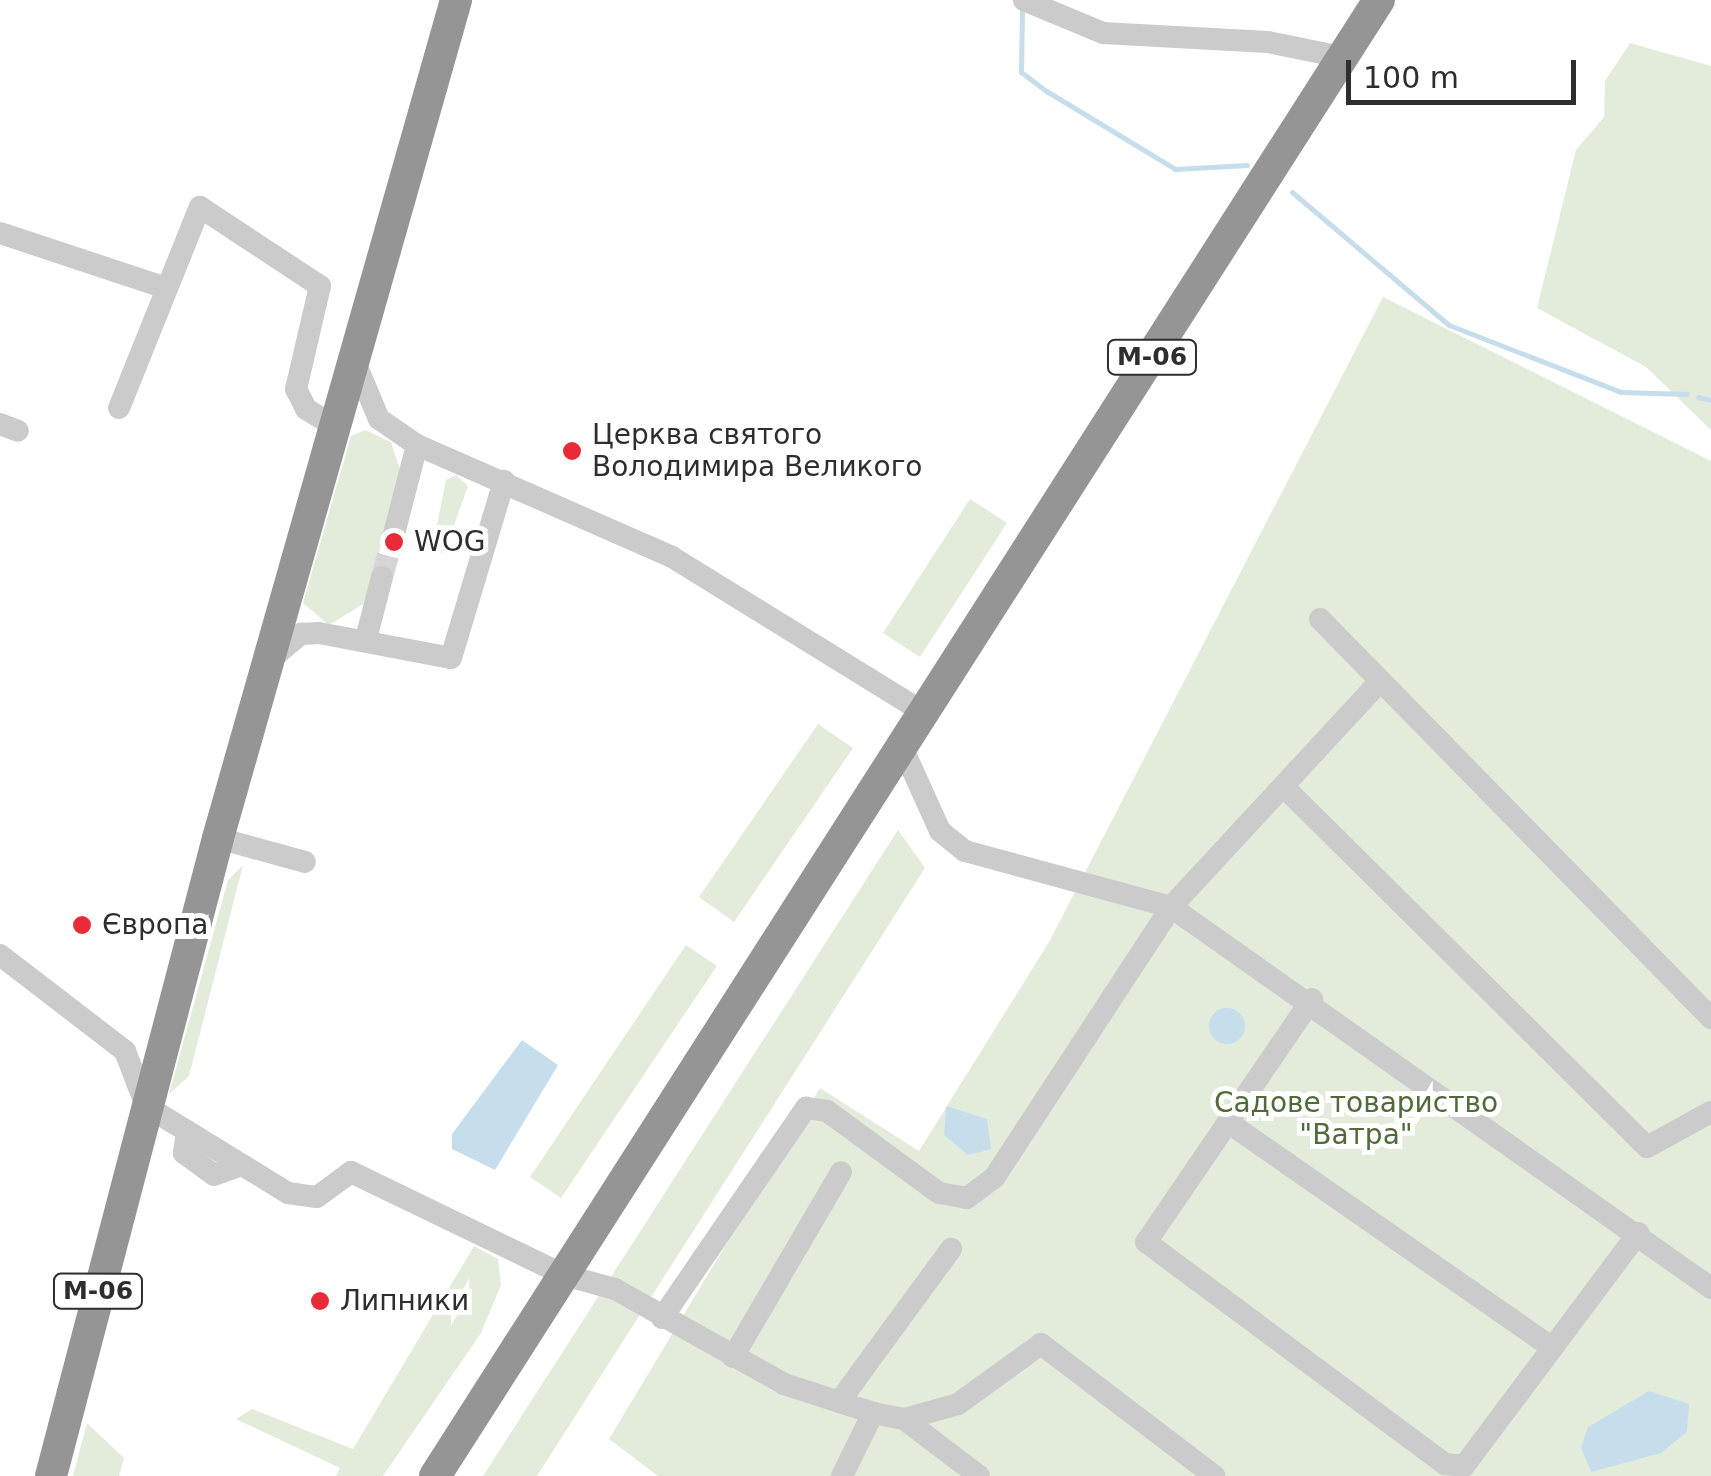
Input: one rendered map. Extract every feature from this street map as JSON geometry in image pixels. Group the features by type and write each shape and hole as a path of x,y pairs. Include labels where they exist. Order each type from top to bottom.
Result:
{"highway":[{"name":"М-06","path":"51,1476 218,838 332,425 456,0"},
{"name":"М-06","path":"436,1476 1379,0"}],"street":[{"path":"1024,0 1103,32 1268,42 1341,57"},
{"path":"119,408 200,206 314,280 322,302 296,389 306,409 332,425"},
{"path":"0,233 166,288"},
{"path":"354,353 379,419 417,446 504,480 672,557 926,714"},
{"path":"394,530 417,446"},
{"path":"266,664 301,634 367,635 451,658 504,480"},
{"path":"367,635 382,577"},
{"path":"1320,619 1711,1018"},
{"path":"662,1318 806,1108 827,1111 939,1193 967,1198 994,1178 1171,906 1380,682"},
{"path":"903,749 940,831 965,851 1171,906 1312,999 1711,1288"},
{"path":"1284,787 1646,1146 1711,1112"},
{"path":"218,838 305,862"},
{"path":"0,954 125,1052 146,1106 241,1164 306,1196 351,1172 564,1275 615,1289 732,1357 839,1402 904,1419 979,1476"},
{"path":"1312,999 1146,1242 1444,1464 1464,1466 1638,1234"},
{"path":"125,1052 166,1030"},
{"path":"1229,1123 1551,1347"},
{"path":"732,1357 841,1172"},
{"path":"839,1402 951,1249"},
{"path":"904,1419 986,1392 1040,1344 1214,1476"},
{"path":"842,1476 873,1413"}],"green space":[{"path":"1630,43 1711,66 1711,430 1646,367 1537,308 1576,150 1604,117 1605,81"},
{"name":"Садове товариство \"Ватра\"","path":"1383,297 1711,461 1711,1476 658,1476 609,1439 820,1088 919,1151 1049,942"},
{"path":"365,430 391,442 401,473 365,603 329,625 303,603 351,436"},
{"path":"456,475 468,486 444,553 432,550 446,480"},
{"path":"970,499 1007,523 920,657 883,633"},
{"path":"818,724 853,748 734,922 699,897"},
{"path":"898,830 925,868 537,1476 483,1476"},
{"path":"243,865 189,1076 169,1094 228,880"},
{"path":"686,945 717,966 561,1198 530,1177"},
{"path":"474,1246 498,1259 501,1285 481,1333 383,1476 336,1476 340,1468 236,1419 252,1409 353,1449"},
{"path":"87,1423 124,1458 119,1476 73,1476"}],"water":[{"path":"1227,1008 1240,1013 1245,1026 1240,1039 1227,1044 1214,1039 1209,1026 1214,1013"},
{"path":"522,1040 558,1065 495,1170 452,1149 452,1134"},
{"path":"946,1106 987,1119 991,1149 968,1155 944,1135"},
{"path":"1649,1391 1689,1404 1687,1432 1661,1453 1591,1472 1581,1447 1588,1427"}],"waterway":[{"path":"1022,10 1021,72 1048,92 1175,169 1247,165"},
{"path":"1292,192 1449,325 1621,392 1687,394"},
{"path":"1698,397 1711,400"}],"tunnel":[{"path":"382,577 395,530"}],"place":[{"name":"Церква святого Володимира Великого","path":"572,451"},
{"name":"WOG","path":"394,542"},
{"name":"Європа","path":"82,925"},
{"name":"Липники","path":"320,1301"}]}
